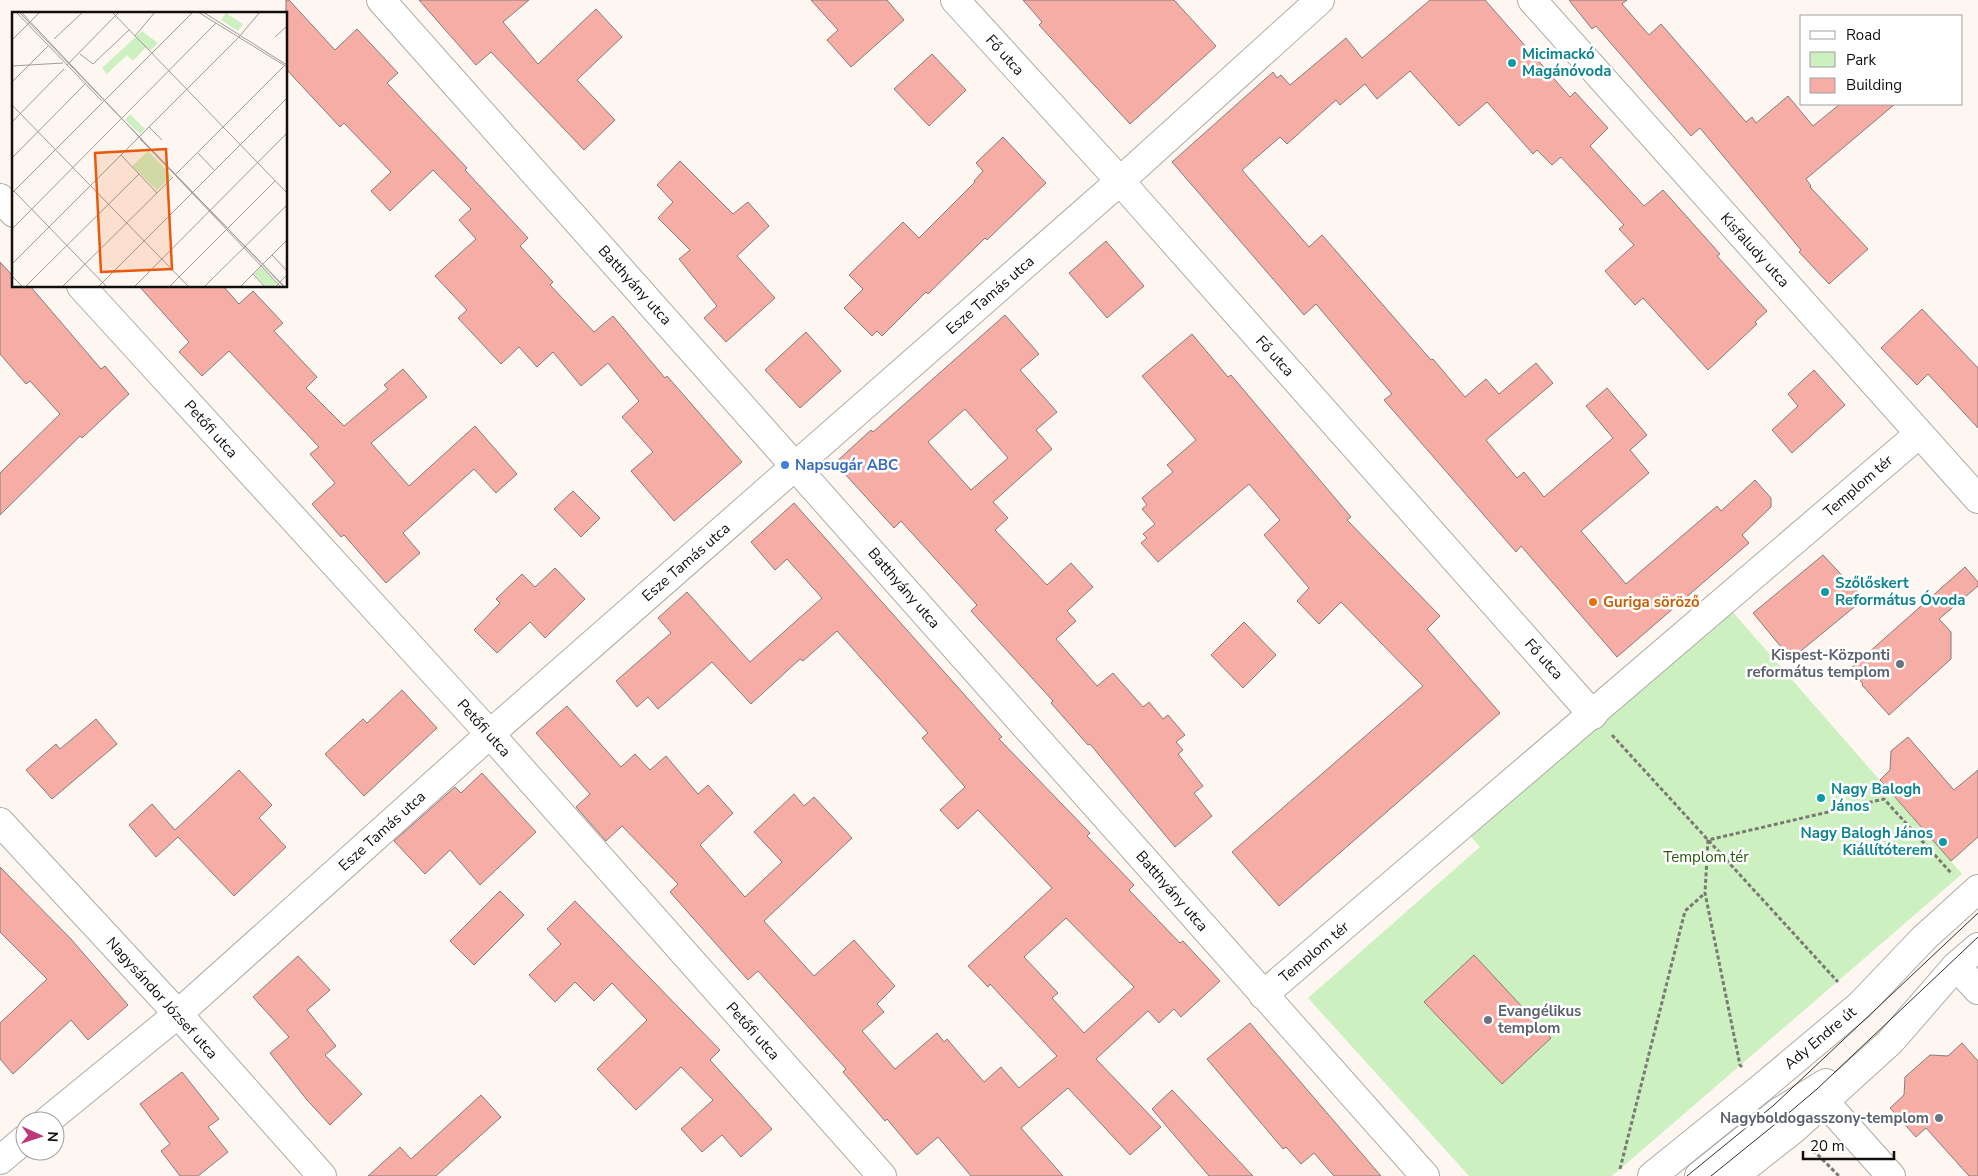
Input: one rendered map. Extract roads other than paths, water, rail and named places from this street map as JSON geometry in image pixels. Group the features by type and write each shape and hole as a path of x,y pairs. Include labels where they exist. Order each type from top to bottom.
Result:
{"street":[{"name":"Batthyány utca","path":"382,0 1425,1176"},
{"name":"Fő utca","path":"955,0 1120,181 1593,715"},
{"name":"Esze Tamás utca","path":"60,1111 178,1014 490,734 1120,181 1320,0"},
{"name":"Kisfaludy utca","path":"1532,0 1978,499"},
{"path":"0,198 12,211"},
{"name":"Petőfi utca","path":"83,288 490,734 882,1176"},
{"name":"Templom tér","path":"1263,995 1593,715 1919,434"},
{"name":"Nagysándor József utca","path":"0,822 178,1014 322,1176"},
{"name":"Ady Endre út","path":"1652,1176 1860,1005 1924,938 1968,884"},
{"path":"1734,1176 1794,1129 1890,1042 1956,966 1978,947"},
{"path":"1956,966 1978,990"},
{"path":"1779,1112 1860,1005"},
{"path":"1699,1176 1779,1112 1890,1042"},
{"path":"1824,1101 1891,1176"},
{"path":"0,1160 15,1147"}],"tram line":[{"path":"1687,1176 1774,1105 1978,913"},
{"path":"1711,1176 1817,1089 1978,937"}],"place":[{"name":"Micimackó Magánóvoda","path":"1512,63"},
{"name":"Napsugár ABC","path":"785,465"},
{"name":"Szőlőskert Református Óvoda","path":"1825,592"},
{"name":"Guriga söröző","path":"1593,602"},
{"name":"Kispest-Központi református templom","path":"1900,664"},
{"name":"Nagy Balogh János","path":"1821,798"},
{"name":"Nagy Balogh János Kiállítóterem","path":"1943,842"},
{"name":"Evangélikus templom","path":"1488,1020"},
{"name":"Nagyboldogasszony-templom","path":"1939,1118"}]}
